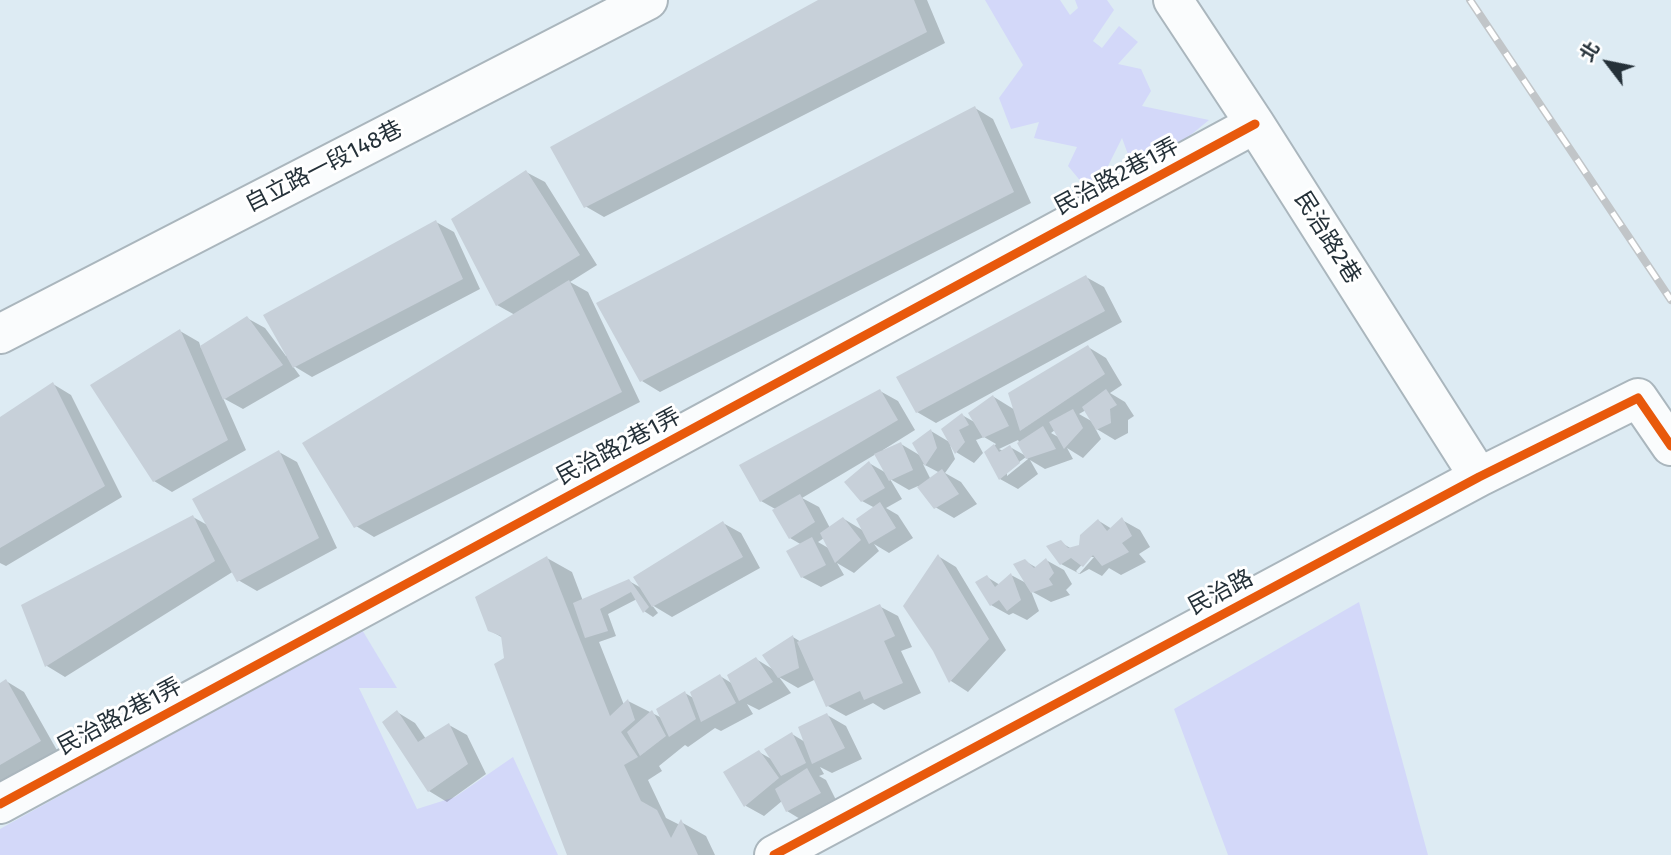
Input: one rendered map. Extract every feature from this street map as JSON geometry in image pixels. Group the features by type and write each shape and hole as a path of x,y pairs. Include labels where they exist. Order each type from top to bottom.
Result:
{"street":[{"name":"自立路一段148巷","path":"0,334 648,0"},
{"name":"民治路2巷","path":"1174,0 1479,477"},
{"name":"民治路2巷1弄","path":"0,804 1255,124"},
{"name":"民治路","path":"774,855 1479,477 1638,398 1671,446"}],"shaded area":[{"path":"985,0 1060,0 1070,15 1078,8 1075,0 1107,0 1114,10 1093,41 1102,48 1119,26 1138,42 1118,64 1141,69 1151,91 1142,106 1209,120 1137,179 1122,138 1093,196 1068,166 1077,147 1034,138 1039,122 1011,129 999,98 1023,65"},
{"path":"1359,602 1428,855 1228,855 1174,709"},
{"path":"361,628 397,688 359,688 417,809 455,797 513,757 558,855 0,855 0,829"}],"building":[{"path":"818,0 914,0 927,32 584,208 550,147"},
{"path":"975,106 1014,192 640,382 596,303"},
{"path":"526,170 580,255 496,306 451,219"},
{"path":"436,220 463,279 293,368 263,315"},
{"path":"1086,275 1105,311 916,413 896,377"},
{"path":"569,280 622,392 354,528 302,443"},
{"path":"247,316 283,365 223,400 200,346"},
{"path":"180,329 228,440 153,482 90,385"},
{"path":"1088,345 1105,374 1020,431 1008,393"},
{"path":"53,382 105,486 0,548 0,417"},
{"path":"880,389 898,420 760,502 739,465"},
{"path":"1106,389 1117,405 1110,409 1111,423 1096,430 1082,407"},
{"path":"993,395 1009,426 983,438 968,413"},
{"path":"1073,409 1083,428 1064,449 1049,422"},
{"path":"962,413 969,425 959,430 965,442 955,454 941,429"},
{"path":"1043,426 1056,449 1026,459 1017,443"},
{"path":"931,429 937,448 925,466 912,443"},
{"path":"901,442 913,470 889,481 874,454"},
{"path":"994,444 999,452 1010,445 1020,463 999,480 984,452"},
{"path":"279,450 319,538 237,582 192,499"},
{"path":"869,461 885,488 861,502 844,482"},
{"path":"942,469 959,494 934,509 917,487"},
{"path":"800,494 815,522 789,539 772,510"},
{"path":"880,502 896,528 869,544 856,519"},
{"path":"193,515 215,561 45,667 21,605"},
{"path":"843,517 861,540 835,563 820,533"},
{"path":"1122,517 1132,536 1122,543 1129,552 1102,566 1093,555 1083,567 1071,558 1060,565 1046,546 1061,540 1068,548 1079,545 1080,535 1098,519 1107,531"},
{"path":"723,521 743,557 652,607 633,577"},
{"path":"812,537 826,565 801,578 786,551"},
{"path":"938,554 989,639 949,683 933,651 903,606"},
{"path":"547,556 610,716 628,699 635,720 621,732 638,757 624,765 641,801 657,810 671,838 681,819 698,855 567,855 494,664 504,658 501,636 488,631 475,597"},
{"path":"1046,558 1054,573 1049,579 1053,585 1031,593 1013,564 1025,559 1034,568"},
{"path":"1011,573 1021,600 1007,611 999,600 990,606 975,582 987,575 995,587"},
{"path":"629,579 649,607 643,613 631,592 600,609 608,631 585,638 573,603"},
{"path":"880,604 895,636 884,641 903,683 864,700 860,691 826,707 797,642"},
{"path":"793,635 799,668 778,678 762,655"},
{"path":"756,657 773,682 739,701 727,675"},
{"path":"720,674 736,703 701,722 690,692"},
{"path":"6,679 41,741 0,765 0,683"},
{"path":"685,691 696,719 669,737 656,709"},
{"path":"397,710 418,742 449,723 468,764 428,792 382,722"},
{"path":"652,710 666,736 640,756 627,732"},
{"path":"827,713 845,748 812,764 798,727"},
{"path":"792,732 806,763 781,776 764,749"},
{"path":"759,750 779,778 744,807 723,772"},
{"path":"807,768 821,793 786,812 775,789"}],"railway":[{"path":"1470,0 1671,300"}],"cycle path":[{"path":"0,804 1255,124"},
{"path":"774,855 1479,477 1638,398 1671,446"}]}
